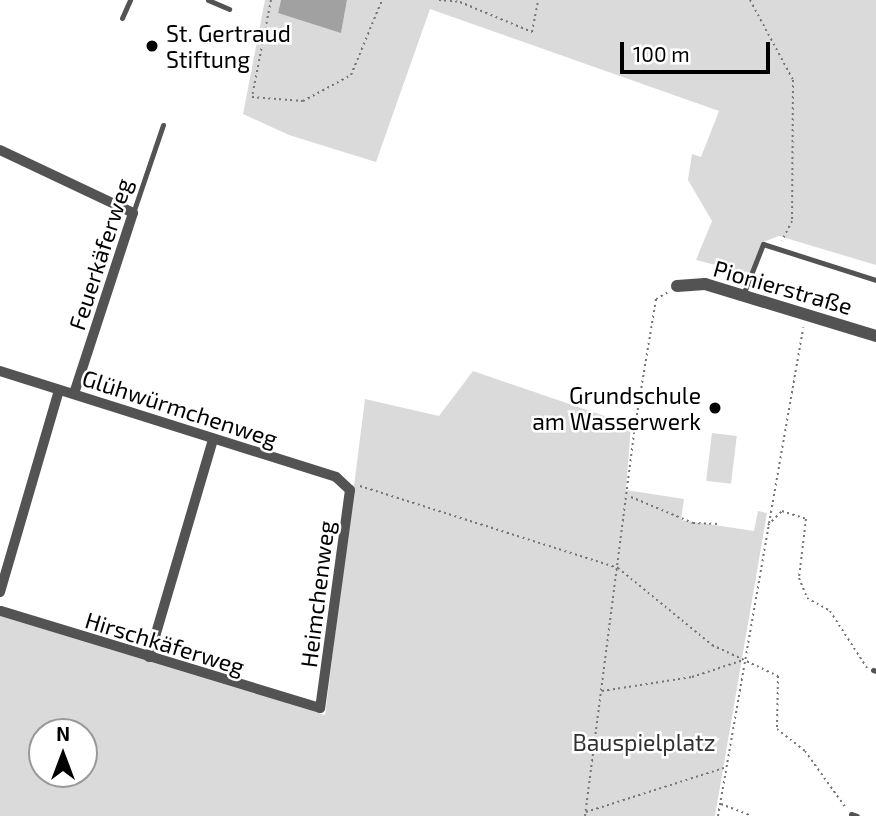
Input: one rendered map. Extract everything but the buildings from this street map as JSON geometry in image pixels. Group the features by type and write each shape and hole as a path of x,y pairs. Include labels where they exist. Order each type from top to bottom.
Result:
{"street":[{"path":"0,150 133,213"},
{"name":"Feuerkäferweg","path":"74,394 133,213"},
{"name":"Pionierstraße","path":"677,286 705,284 876,336"},
{"name":"Glühwürmchenweg","path":"0,371 349,483"},
{"path":"0,592 59,390"},
{"path":"149,657 212,439"},
{"name":"Heimchenweg","path":"320,708 349,483"},
{"name":"Hirschkäferweg","path":"0,611 320,708"}],"lane":[{"path":"122,18 130,0"},
{"path":"208,0 229,9"},
{"name":"Feuerkäferweg","path":"133,213 163,125"},
{"path":"743,295 763,244 876,280"}],"path":[{"path":"271,0 252,97 303,101 351,75 382,0"},
{"path":"439,0 460,1 532,32 538,0"},
{"path":"750,0 793,80 792,220 778,248"},
{"path":"677,286 656,299 586,814 726,768"},
{"path":"718,816 806,314"},
{"path":"349,483 618,568 680,624 778,676 777,729 805,751 854,815"},
{"path":"630,496 693,523 720,524"},
{"path":"767,525 782,511 806,519 799,578 807,598 830,611 862,667 875,671"},
{"path":"601,691 692,677 744,660"},
{"path":"720,803 752,816"}],"green space":[{"path":"265,0 281,0 278,13 341,32 347,0 876,0 876,265 779,236 763,242 751,274 696,260 712,221 688,180 692,154 701,157 719,111 430,9 376,162 289,135 243,114"},
{"name":"Bauspielplatz","path":"473,371 631,425 626,490 684,499 681,520 754,531 758,511 767,513 715,816 0,816 0,616 325,715 365,399 439,416"},
{"path":"712,433 737,436 731,484 706,481"}],"shaded area":[{"path":"281,0 347,0 341,33 278,13"}],"place":[{"name":"St. Gertraud Stiftung","path":"152,46"},
{"name":"Grundschule am Wasserwerk","path":"715,408"}]}
